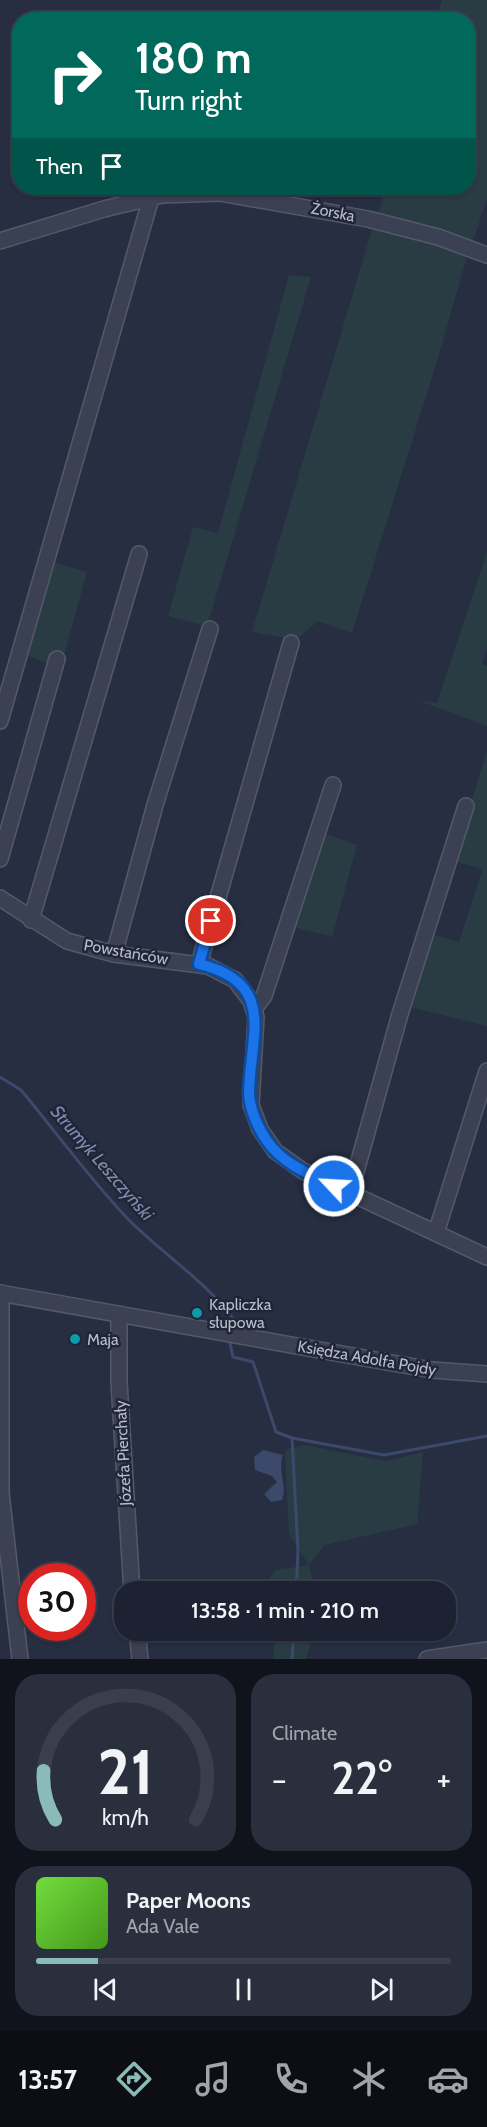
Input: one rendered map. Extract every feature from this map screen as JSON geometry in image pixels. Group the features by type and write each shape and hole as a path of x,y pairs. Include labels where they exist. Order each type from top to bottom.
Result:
{"street":[{"name":"Żorska","path":"0,241 104,209 151,198 177,195"},
{"name":"Żorska","path":"219,195 255,198 368,219 438,237 487,255"},
{"path":"0,721 151,198"},
{"path":"31,920 139,554"},
{"path":"114,954 158,794 210,629"},
{"path":"199,964 291,644"},
{"path":"0,858 57,659"},
{"path":"333,784 264,996 254,1009 257,1024 249,1094 260,1129 275,1151 291,1164 487,1257"},
{"path":"350,1193 400,1014 466,806"},
{"name":"Powstańców","path":"0,898 67,941 114,954 199,964 217,969 234,980 254,1009"},
{"path":"436,1233 487,1071"},
{"path":"0,1293 1,1493 20,1659"},
{"name":"Księdza Adolfa Pojdy","path":"0,1293 432,1371 487,1374"},
{"name":"Józefa Pierchały","path":"119,1314 119,1382 131,1581"},
{"path":"138,1641 140,1659"},
{"path":"427,1659 487,1650"}],"shaded area":[{"path":"442,0 487,0 487,199 472,244 378,214 384,195 476,195 476,12 438,12"},
{"path":"373,226 468,253 437,361 352,633 318,621 296,640 252,632"},
{"path":"289,275 311,277 207,626 168,616 193,527 218,533"},
{"path":"487,552 487,649 482,664 487,666 487,726 420,701 437,703"},
{"path":"48,561 87,572 64,655 54,653 51,664 22,654"},
{"path":"487,751 487,1026 406,1006 429,933 459,942 483,869 453,861"},
{"path":"320,832 357,845 332,937 290,926"},
{"path":"304,1445 385,1461 423,1452 417,1524 325,1545 309,1565 289,1534 285,1450"},
{"path":"309,1565 313,1581 267,1581 276,1570"},
{"path":"275,1641 311,1641 306,1659 273,1659"}],"water":[{"path":"263,1450 283,1455 281,1467 284,1495 282,1500 271,1502 264,1494 277,1482 272,1476 255,1470 254,1457"}],"waterway":[{"name":"Strumyk Leszczyński","path":"0,1077 21,1090 127,1218 210,1292 234,1320"},
{"path":"230,1343 233,1357 253,1362 276,1432 292,1438 384,1455 487,1436"},
{"path":"292,1438 298,1551 297,1581"},
{"path":"292,1659 293,1641"}],"place":[{"name":"Kapliczka słupowa","path":"197,1313"},
{"name":"Maja","path":"75,1339"}],"route":[{"path":"211,921 199,964 217,969 234,980 251,1001 256,1017 249,1094 254,1115 266,1140 281,1157 334,1186"}]}
